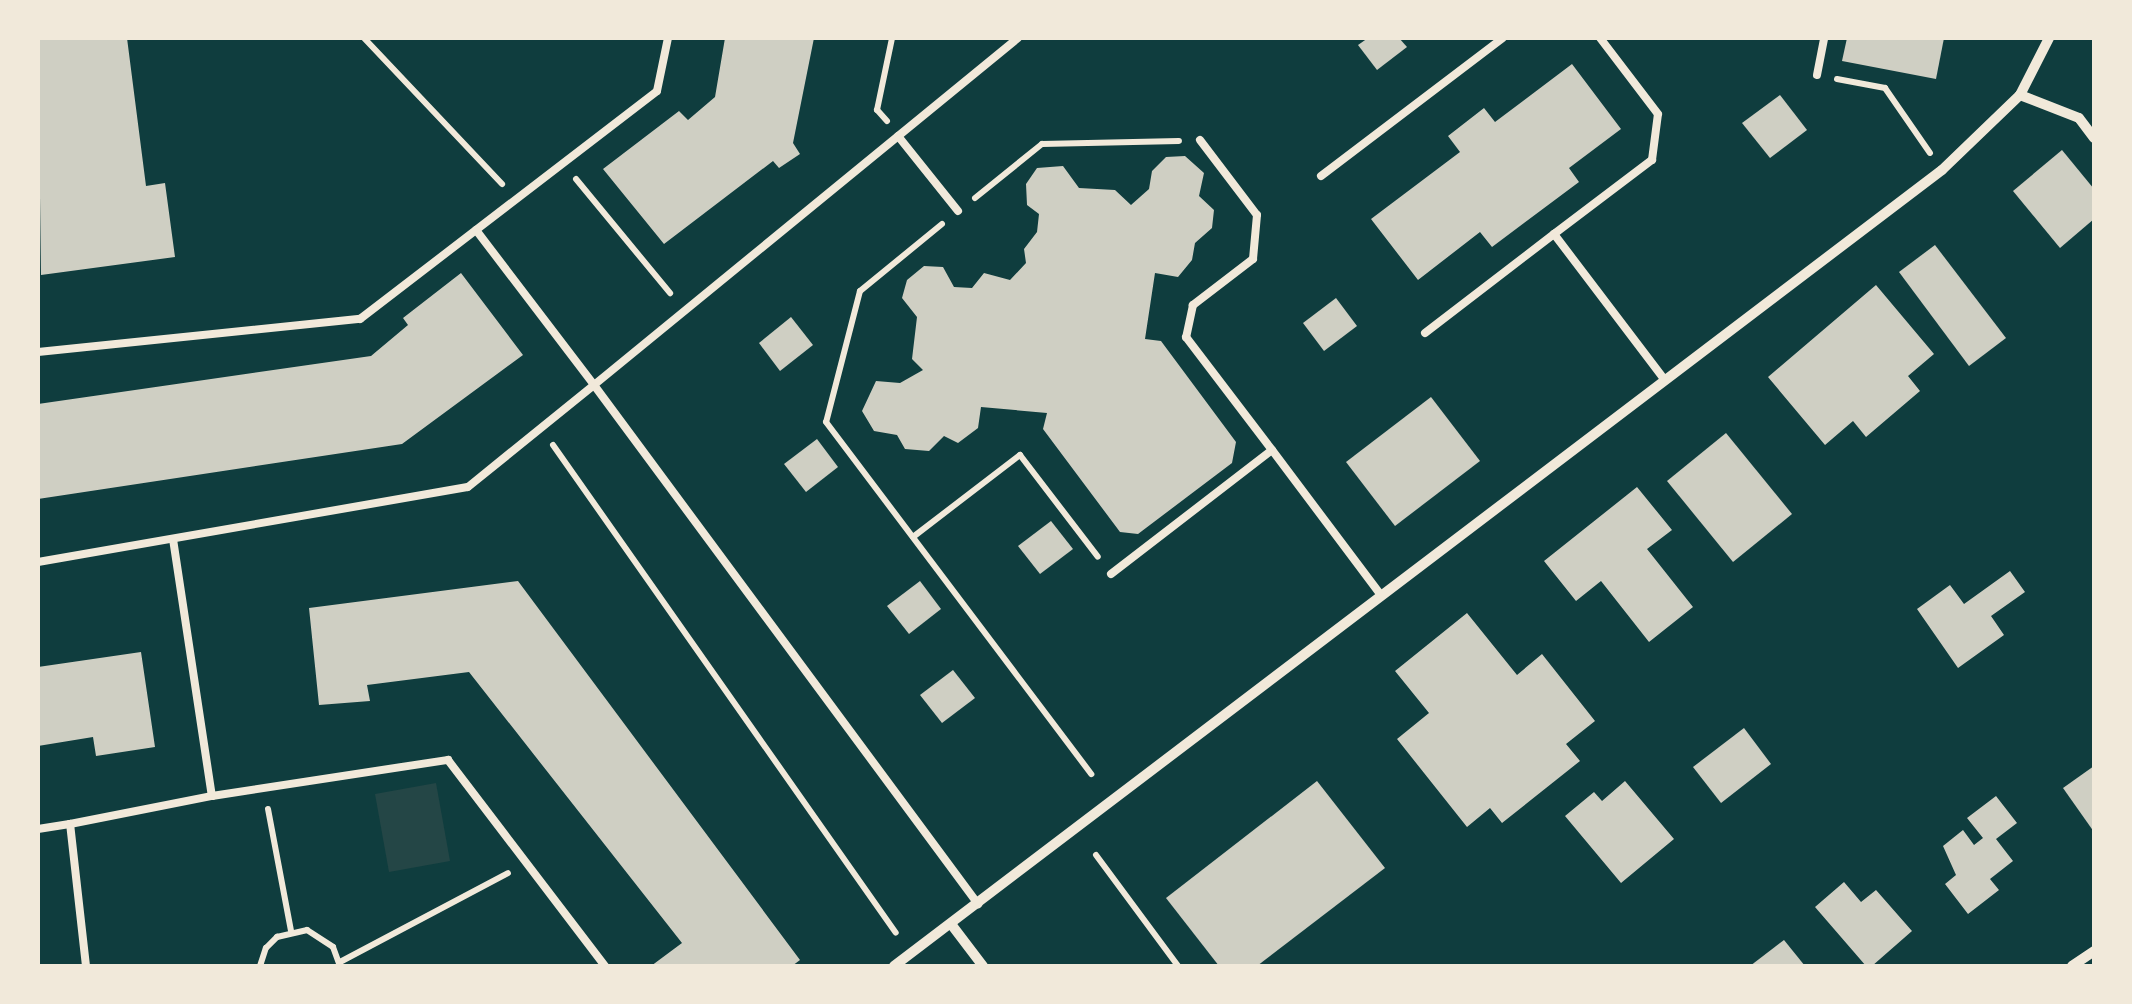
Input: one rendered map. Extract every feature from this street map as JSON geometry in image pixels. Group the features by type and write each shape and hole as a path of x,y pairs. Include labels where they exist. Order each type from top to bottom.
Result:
{"street":[{"path":"894,966 1942,170 2020,96 2049,38"},
{"path":"2020,96 2079,118 2094,138"},
{"path":"951,924 983,966"},
{"path":"2072,966 2094,951"}],"lane":[{"path":"38,352 360,319 658,91 668,38"},
{"path":"38,562 468,487 1018,38"},
{"path":"1321,176 1503,38"},
{"path":"1425,332 1652,160 1658,114 1600,38"},
{"path":"1817,75 1824,38"},
{"path":"898,136 958,211"},
{"path":"1200,140 1257,215 1253,259 1192,306 1186,337 1380,595"},
{"path":"476,230 978,904"},
{"path":"1554,234 1664,379"},
{"path":"1111,574 1272,450"},
{"path":"173,539 212,796"},
{"path":"38,828 212,796 448,760 605,966"},
{"path":"70,824 86,966"}],"path":[{"path":"364,38 516,199"},
{"path":"892,38 877,110 898,136"},
{"path":"1817,75 1885,88 1942,170"},
{"path":"1092,774 826,422 860,291 1042,144 1200,140"},
{"path":"563,163 685,311"},
{"path":"541,427 911,954"},
{"path":"914,537 1020,456 1111,574"},
{"path":"263,788 292,931"},
{"path":"1096,856 1178,966"},
{"path":"260,966 266,948 292,931 322,936 340,964 527,863"}],"shaded area":[{"path":"436,783 450,861 389,872 375,794"}],"building":[{"path":"38,38 127,38 146,186 165,183 175,257 41,275"},
{"path":"725,38 814,38 793,143 800,154 779,168 773,161 664,244 603,169 679,111 688,120 715,97"},
{"path":"1368,38 1399,38 1407,47 1377,70 1358,45"},
{"path":"1847,38 1944,38 1936,79 1842,61"},
{"path":"1572,64 1621,129 1569,168 1579,182 1492,247 1480,232 1418,280 1371,219 1460,152 1448,136 1484,108 1495,122"},
{"path":"1780,95 1807,130 1770,158 1742,123"},
{"path":"2062,150 2094,189 2094,219 2060,248 2013,191"},
{"path":"1185,156 1204,173 1199,196 1214,210 1212,228 1195,243 1192,260 1178,277 1155,273 1145,339 1161,341 1236,442 1232,463 1138,534 1120,532 1043,429 1047,413 981,407 978,428 958,443 944,436 929,451 905,449 897,435 874,431 862,411 876,381 900,383 923,370 912,359 917,317 902,298 907,280 924,266 943,267 954,287 972,288 984,273 1010,280 1026,263 1024,249 1037,232 1039,214 1027,205 1026,184 1037,168 1063,166 1079,188 1115,190 1131,205 1149,189 1152,171 1166,157"},
{"path":"1935,245 2006,338 1969,366 1899,272"},
{"path":"461,273 523,355 402,444 38,499 38,404 371,356 408,325 403,318"},
{"path":"1876,285 1934,354 1908,376 1920,391 1866,437 1853,421 1825,445 1768,377"},
{"path":"1336,298 1357,326 1324,351 1303,323"},
{"path":"791,317 813,345 780,371 759,343"},
{"path":"1431,397 1480,461 1395,526 1346,462"},
{"path":"1726,433 1792,514 1733,562 1667,481"},
{"path":"817,439 838,467 806,492 784,464"},
{"path":"1637,487 1672,530 1647,549 1693,607 1649,642 1601,581 1576,601 1544,561"},
{"path":"1051,521 1073,549 1040,574 1018,546"},
{"path":"2010,571 2025,592 1991,616 2004,635 1958,668 1917,609 1950,585 1964,604"},
{"path":"518,581 800,960 792,966 651,966 682,943 469,672 367,685 370,701 319,705 309,608"},
{"path":"920,581 941,609 909,634 887,606"},
{"path":"1467,613 1517,675 1542,654 1595,721 1566,744 1580,761 1502,823 1490,808 1467,827 1397,739 1429,713 1395,671"},
{"path":"141,652 155,747 96,756 93,737 38,746 38,667"},
{"path":"953,670 975,698 942,723 920,695"},
{"path":"1744,728 1771,764 1721,803 1693,767"},
{"path":"2094,766 2094,832 2063,788"},
{"path":"1317,781 1385,868 1257,966 1219,966 1166,898"},
{"path":"1625,781 1674,839 1621,883 1565,816 1594,792 1602,801"},
{"path":"1996,796 2017,823 1996,839 2013,861 1990,879 1999,890 1968,914 1945,884 1956,875 1943,846 1963,830 1974,845 1983,838 1967,818"},
{"path":"1844,882 1861,902 1876,890 1912,931 1872,966 1866,966 1815,907"},
{"path":"1784,940 1805,966 1750,966"}]}
